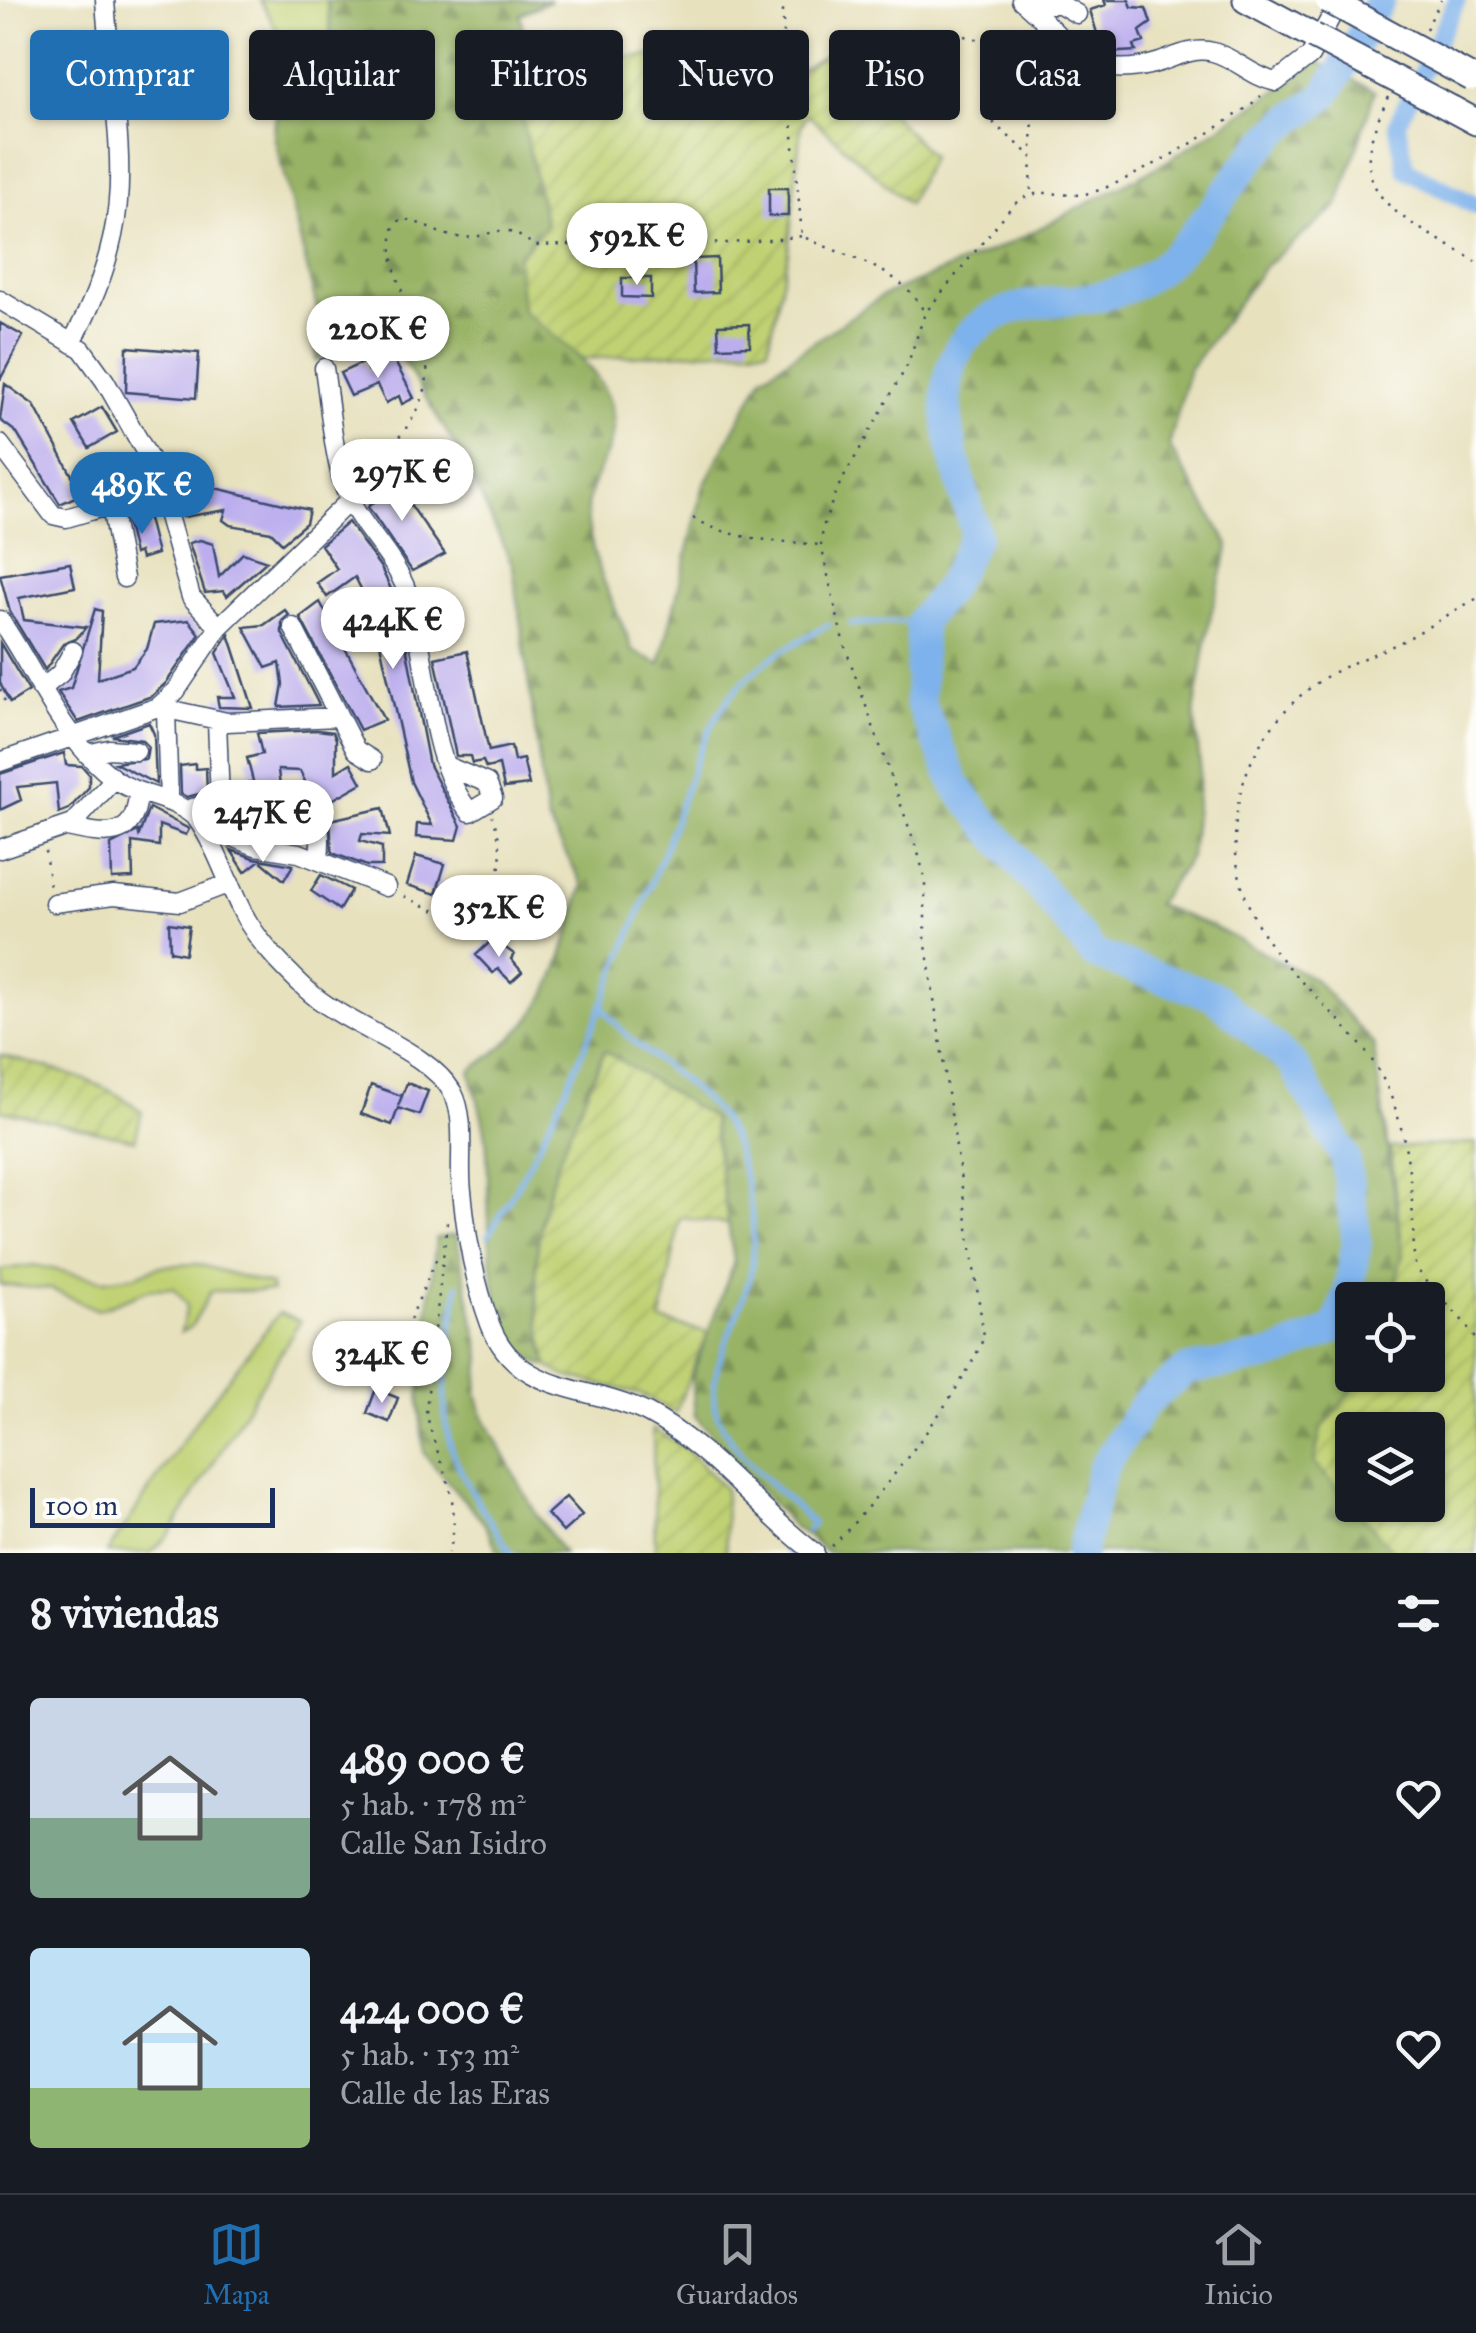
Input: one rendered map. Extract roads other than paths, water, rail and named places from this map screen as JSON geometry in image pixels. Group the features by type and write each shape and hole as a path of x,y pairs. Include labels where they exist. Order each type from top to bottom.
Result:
{"highway":[{"path":"1246,0 1476,122"},
{"path":"1328,0 1474,79"}],"street":[{"path":"72,342 90,308 114,243 122,196 106,0"},
{"path":"1023,2 1062,42 1097,65 1136,69 1195,50 1214,52 1260,78 1276,82 1310,56 1340,0"},
{"path":"1023,2 1060,4 1077,14"},
{"path":"0,300 72,342 105,380 154,468 191,597 219,627"},
{"path":"324,361 350,501 392,562 409,597 448,767 470,812 488,806"},
{"path":"0,444 52,515 66,518 160,490"},
{"path":"168,802 162,709 219,627 350,501 352,487 387,452"},
{"path":"110,506 124,578"},
{"path":"0,620 71,740 114,779 138,794 206,813 226,834 256,846 285,849 386,887"},
{"path":"293,626 356,750 372,760"},
{"path":"41,689 60,674 73,651"},
{"path":"0,762 162,709 217,720 338,716"},
{"path":"217,720 220,802"},
{"path":"87,754 109,749 136,751"},
{"path":"0,849 67,827 114,779"},
{"path":"67,827 102,832 130,826 137,818 138,794"},
{"path":"187,809 220,802 300,800 316,816 322,832 319,861"},
{"path":"187,809 208,836 253,928 310,992 430,1067 443,1081 459,1111 462,1190 491,1325 518,1366 550,1386 619,1402 676,1431 815,1553"},
{"path":"54,903 114,895 180,902 230,883"}],"waterway":[{"path":"1081,1553 1102,1469 1145,1403 1187,1370 1272,1356 1335,1329 1348,1295 1357,1242 1345,1157 1293,1064 1214,996 1095,955 957,787 920,703 921,621 947,590 976,535 951,440 949,377 958,350 978,327 1010,310 1121,291 1158,269 1197,231 1266,143 1327,92 1380,0"},
{"path":"1457,0 1397,124 1406,169 1476,206"},
{"path":"850,624 921,621"},
{"path":"488,1236 539,1145 583,1050 713,723 741,684 761,666 829,625"},
{"path":"601,1005 635,1042 711,1106 735,1145 750,1208 753,1256 747,1287 719,1362 714,1400 726,1433 761,1474 813,1524 807,1531"},
{"path":"458,1285 445,1379 448,1435 466,1481 511,1553"},
{"path":"786,1553 790,1549"}]}
